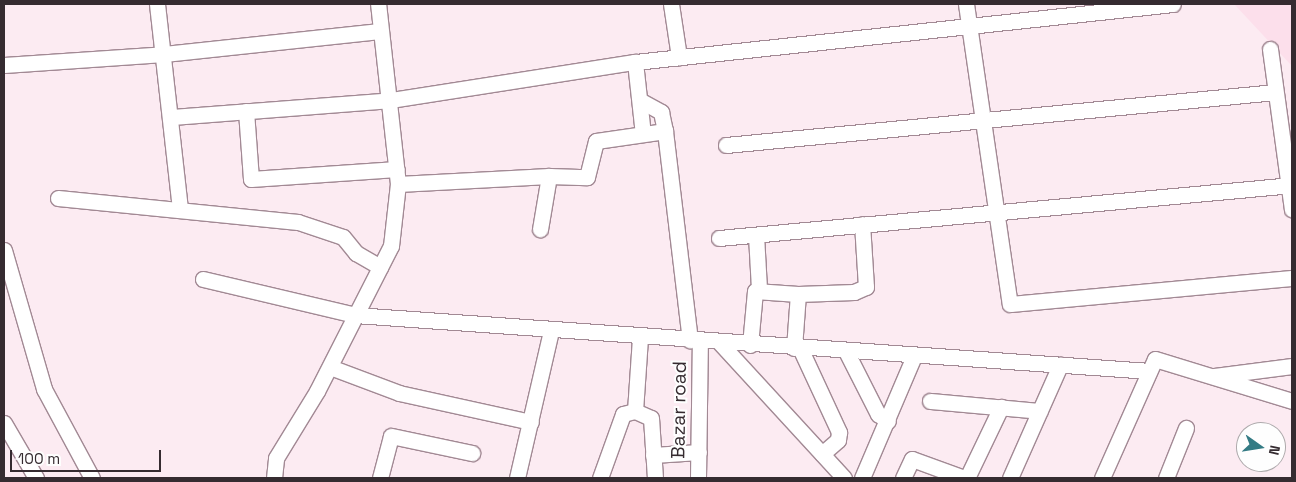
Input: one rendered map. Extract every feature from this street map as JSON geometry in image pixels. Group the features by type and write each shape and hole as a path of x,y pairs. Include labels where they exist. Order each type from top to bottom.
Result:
{"street":[{"path":"158,4 172,117 180,210"},
{"path":"274,478 276,458 330,367 355,314 391,246 397,176 391,100 380,31 378,4"},
{"path":"671,4 679,57"},
{"path":"966,4 1013,305 1292,278"},
{"path":"172,117 391,100 635,62 969,24 1038,10 1172,4"},
{"path":"4,65 164,54 380,31"},
{"path":"1270,49 1275,92 1291,185 1292,210"},
{"path":"635,62 643,102 643,134"},
{"path":"726,145 1275,92"},
{"name":"Bazar road","path":"643,102 661,112 666,131 695,342 699,452 698,478"},
{"path":"246,111 251,179 397,176 549,176 586,178 593,143 666,131"},
{"path":"540,229 549,176"},
{"path":"719,238 1291,185"},
{"path":"58,198 298,222 343,237 356,253 380,267"},
{"path":"750,345 754,293 759,289 798,294 854,292 866,286 862,224"},
{"path":"756,235 759,289"},
{"path":"4,250 44,389 92,478"},
{"path":"204,279 355,314 695,342 1149,371"},
{"path":"798,294 797,348 839,432 838,440 822,454"},
{"path":"517,478 551,331"},
{"path":"635,411 640,338"},
{"path":"720,343 844,478"},
{"path":"846,351 878,414 888,421"},
{"path":"862,478 888,421 914,356"},
{"path":"1102,478 1155,359 1292,402"},
{"path":"1010,478 1060,365"},
{"path":"1210,376 1292,366"},
{"path":"330,367 399,393 531,422"},
{"path":"930,401 1040,411"},
{"path":"903,478 912,459 966,478 1001,407"},
{"path":"600,478 623,414 635,411 651,418 655,478"},
{"path":"4,423 36,478"},
{"path":"1166,478 1186,428"},
{"path":"380,478 391,436 472,453"},
{"path":"654,455 699,452"}],"shaded area":[{"path":"1234,4 1292,4 1292,66 1274,47"}]}
